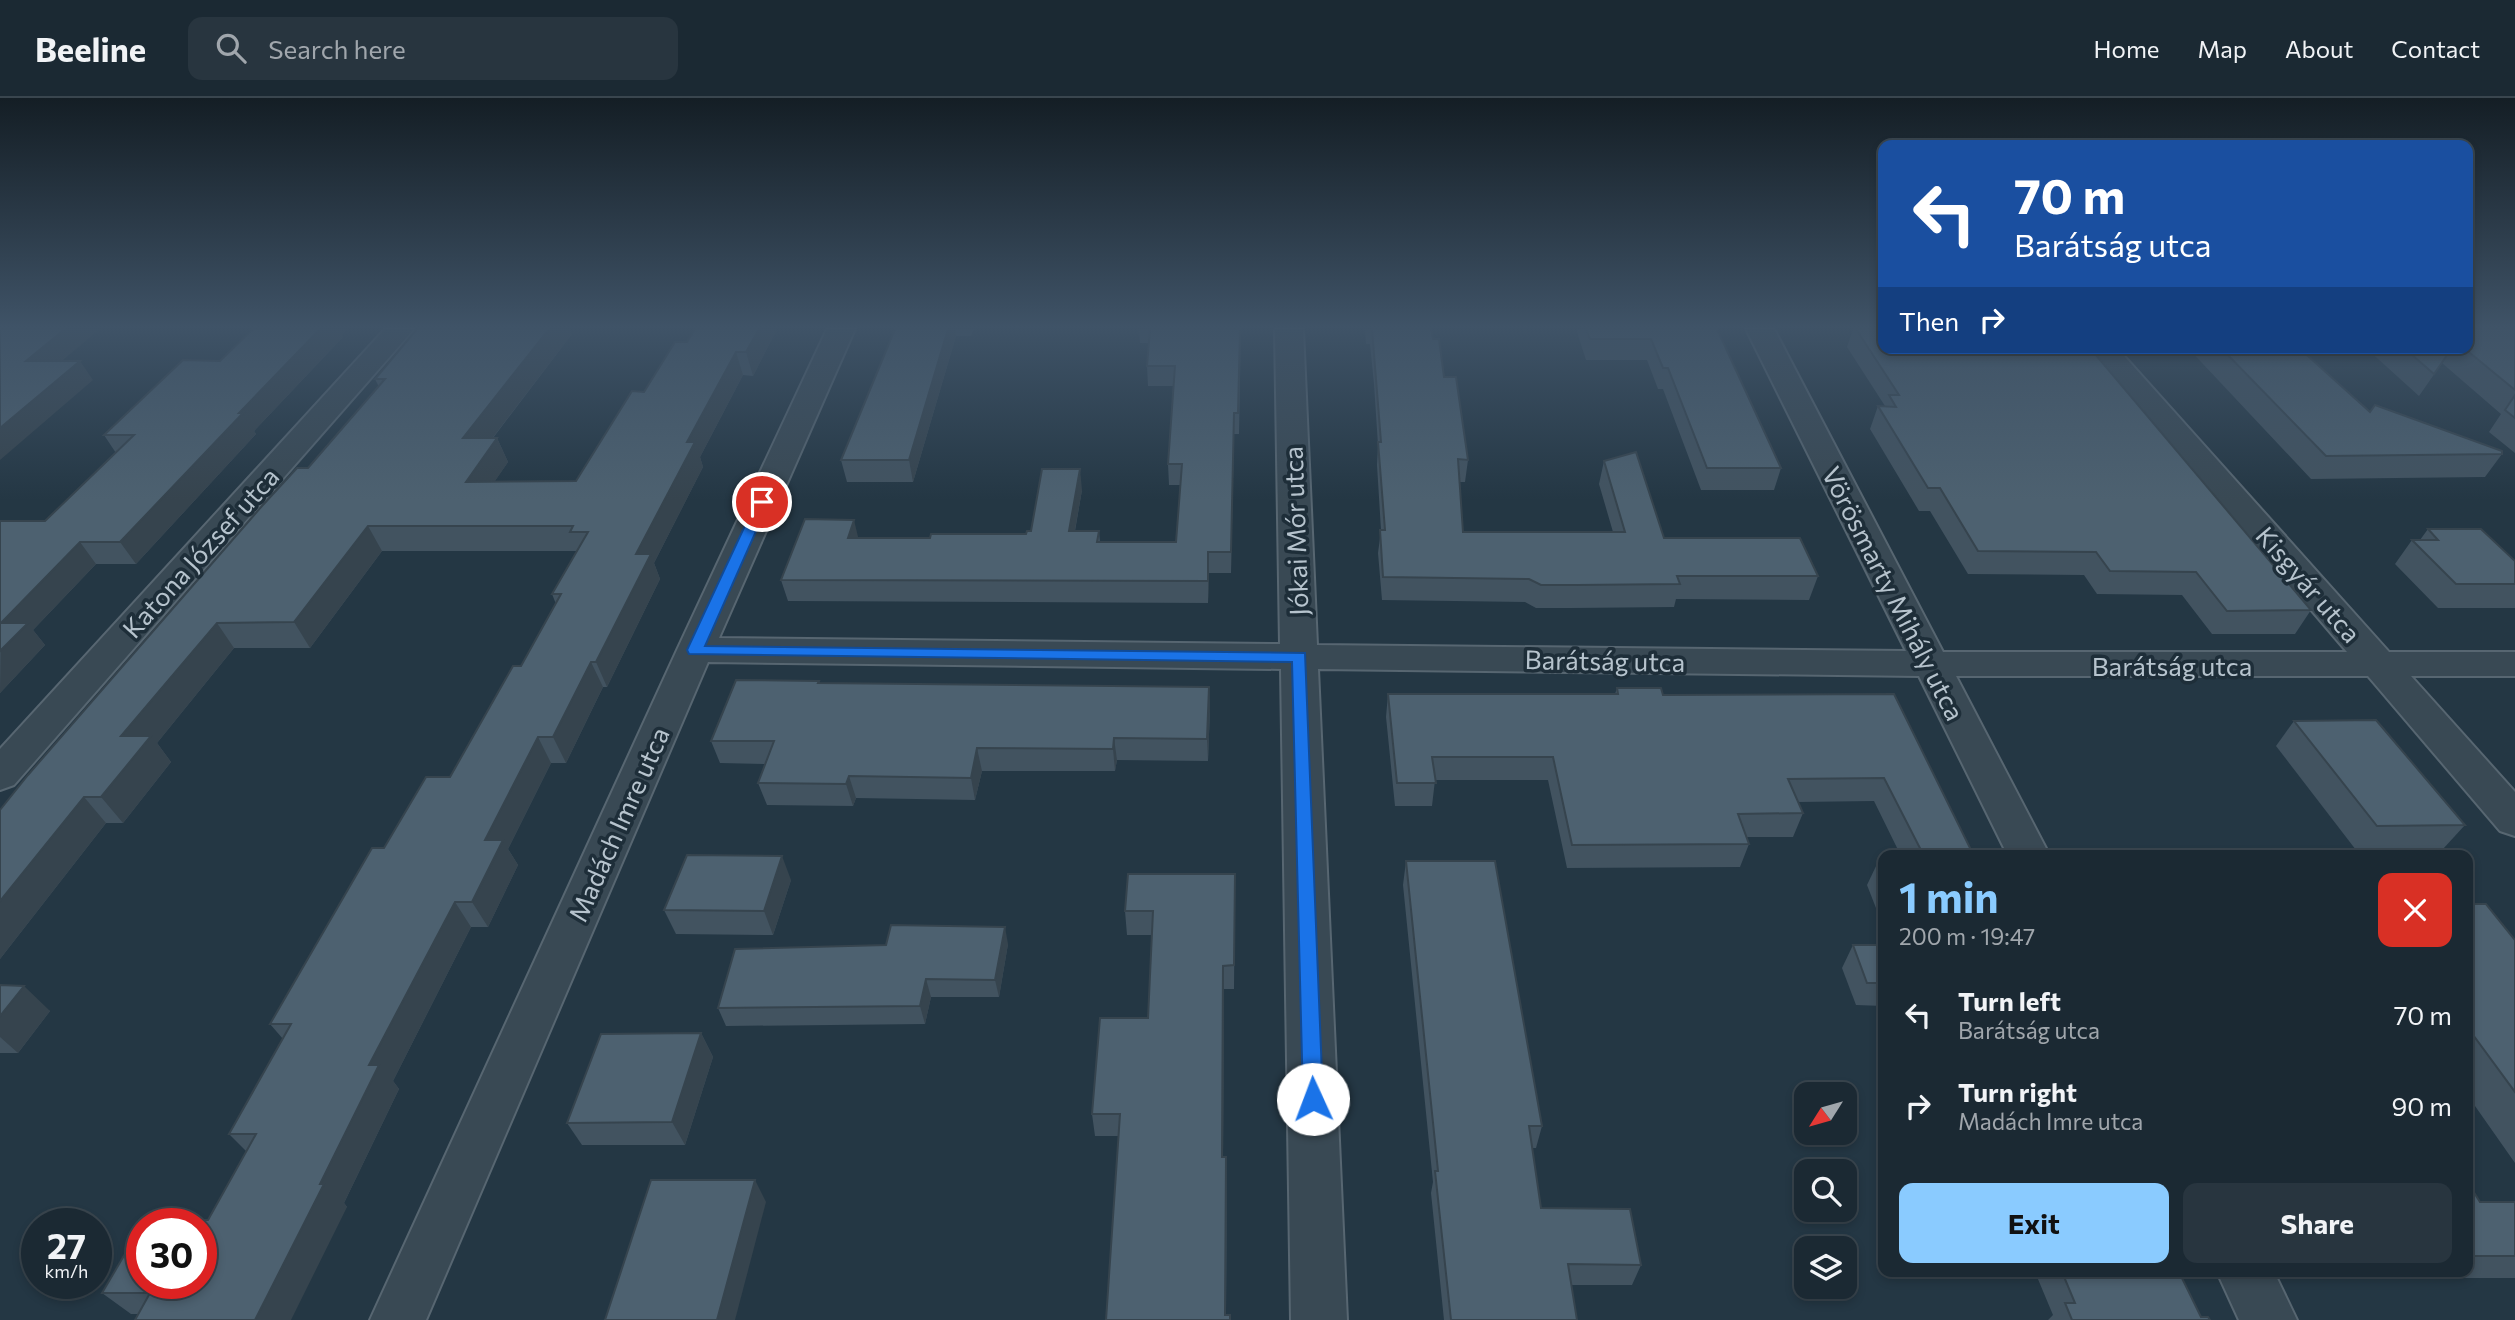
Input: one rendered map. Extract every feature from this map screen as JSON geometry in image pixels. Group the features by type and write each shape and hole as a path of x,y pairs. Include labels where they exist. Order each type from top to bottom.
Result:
{"street":[{"name":"Katona József utca","path":"0,775 349,386"},
{"name":"Madách Imre utca","path":"398,1320 815,386"},
{"name":"Jókai Mór utca","path":"1291,386 1320,1320"},
{"name":"Vörösmarty Mihály utca","path":"1789,386 2026,850"},
{"name":"Kisgyár utca","path":"2135,386 2515,820"},
{"name":"Barátság utca","path":"695,650 1930,664 2515,664"},
{"path":"2247,1277 2269,1320"}],"building":[{"path":"0,386 50,386 0,428"},
{"path":"156,386 265,386 239,413 243,413 120,542 80,542 1,623 28,623 0,651 0,521 45,521 134,435 104,435"},
{"path":"379,386 504,386 463,438 497,438 466,482 576,481 632,391 644,392 648,386 717,386 687,442 695,442 636,554 651,554 596,662 591,662 553,737 538,737 485,840 503,840 472,902 455,902 369,1065 379,1065 320,1184 324,1184 255,1320 135,1320 147,1299 217,1299 217,1208 215,1208 256,1134 229,1134 291,1024 270,1024 372,848 384,848 426,777 450,777 513,666 521,666 561,594 552,594 588,532 570,532 573,526 368,526 294,622 217,623 121,736 151,736 101,797 84,797 0,901 0,810 297,468 308,468"},
{"path":"871,386 931,386 909,460 841,460"},
{"path":"1174,386 1239,386 1238,413 1234,413 1231,552 1208,552 1208,581 781,580 805,519 854,520 848,538 930,538 931,534 1026,534 1031,531 1042,469 1080,469 1069,531 1099,531 1097,542 1176,542 1182,464 1168,464"},
{"path":"1377,386 1457,386 1468,460 1458,459 1463,532 1625,532 1604,461 1636,452 1664,538 1800,538 1818,576 1677,576 1680,584 1577,585 1541,585 1529,579 1383,577 1380,530 1385,530 1378,442 1381,442"},
{"path":"1675,386 1743,386 1781,468 1707,468"},
{"path":"1893,386 2122,386 2311,610 2227,611 2196,572 2110,571 2096,552 1978,551 1940,488 1928,488 1878,406 1896,407 1889,395 1899,395"},
{"path":"2258,386 2341,386 2370,412 2375,405 2502,451 2502,454 2326,456"},
{"path":"2515,395 2515,418 2505,410"},
{"path":"2428,529 2481,529 2515,561 2515,584 2456,584 2412,540 2438,540"},
{"path":"736,680 1209,687 1207,739 1114,738 1113,749 977,748 971,778 849,776 846,784 758,783 774,741 711,741"},
{"path":"1617,688 1661,688 1663,695 1894,694 1971,850 1921,850 1884,778 1788,779 1803,813 1738,814 1749,844 1572,845 1553,757 1432,757 1436,783 1397,783 1388,694 1618,694"},
{"path":"2376,720 2465,825 2377,826 2294,721"},
{"path":"687,855 782,856 764,911 664,910"},
{"path":"1406,861 1495,861 1542,1126 1529,1126 1541,1208 1630,1209 1641,1265 1568,1264 1577,1320 1451,1320"},
{"path":"1128,874 1235,874 1234,965 1223,966 1225,1315 1230,1315 1230,1320 1106,1320 1120,1114 1092,1114 1100,1018 1148,1018 1153,911 1125,911"},
{"path":"2473,904 2486,904 2515,940 2515,1092 2473,1035"},
{"path":"891,925 1005,927 995,980 926,979 920,1006 718,1008 735,949 886,945"},
{"path":"1853,945 1878,945 1878,983 1867,983"},
{"path":"0,985 24,986 0,1016"},
{"path":"701,1033 672,1122 567,1123 601,1034"},
{"path":"651,1180 755,1180 717,1320 605,1320"},
{"path":"2473,1191 2480,1202 2515,1202 2515,1256 2473,1256"},
{"path":"126,1252 126,1293 112,1293 112,1276"},
{"path":"2064,1277 2181,1277 2201,1317 2208,1317 2210,1320 2072,1320 2065,1303 2075,1303"}],"route":[{"path":"762,502 695,650 1300,657 1313,1099"}]}
